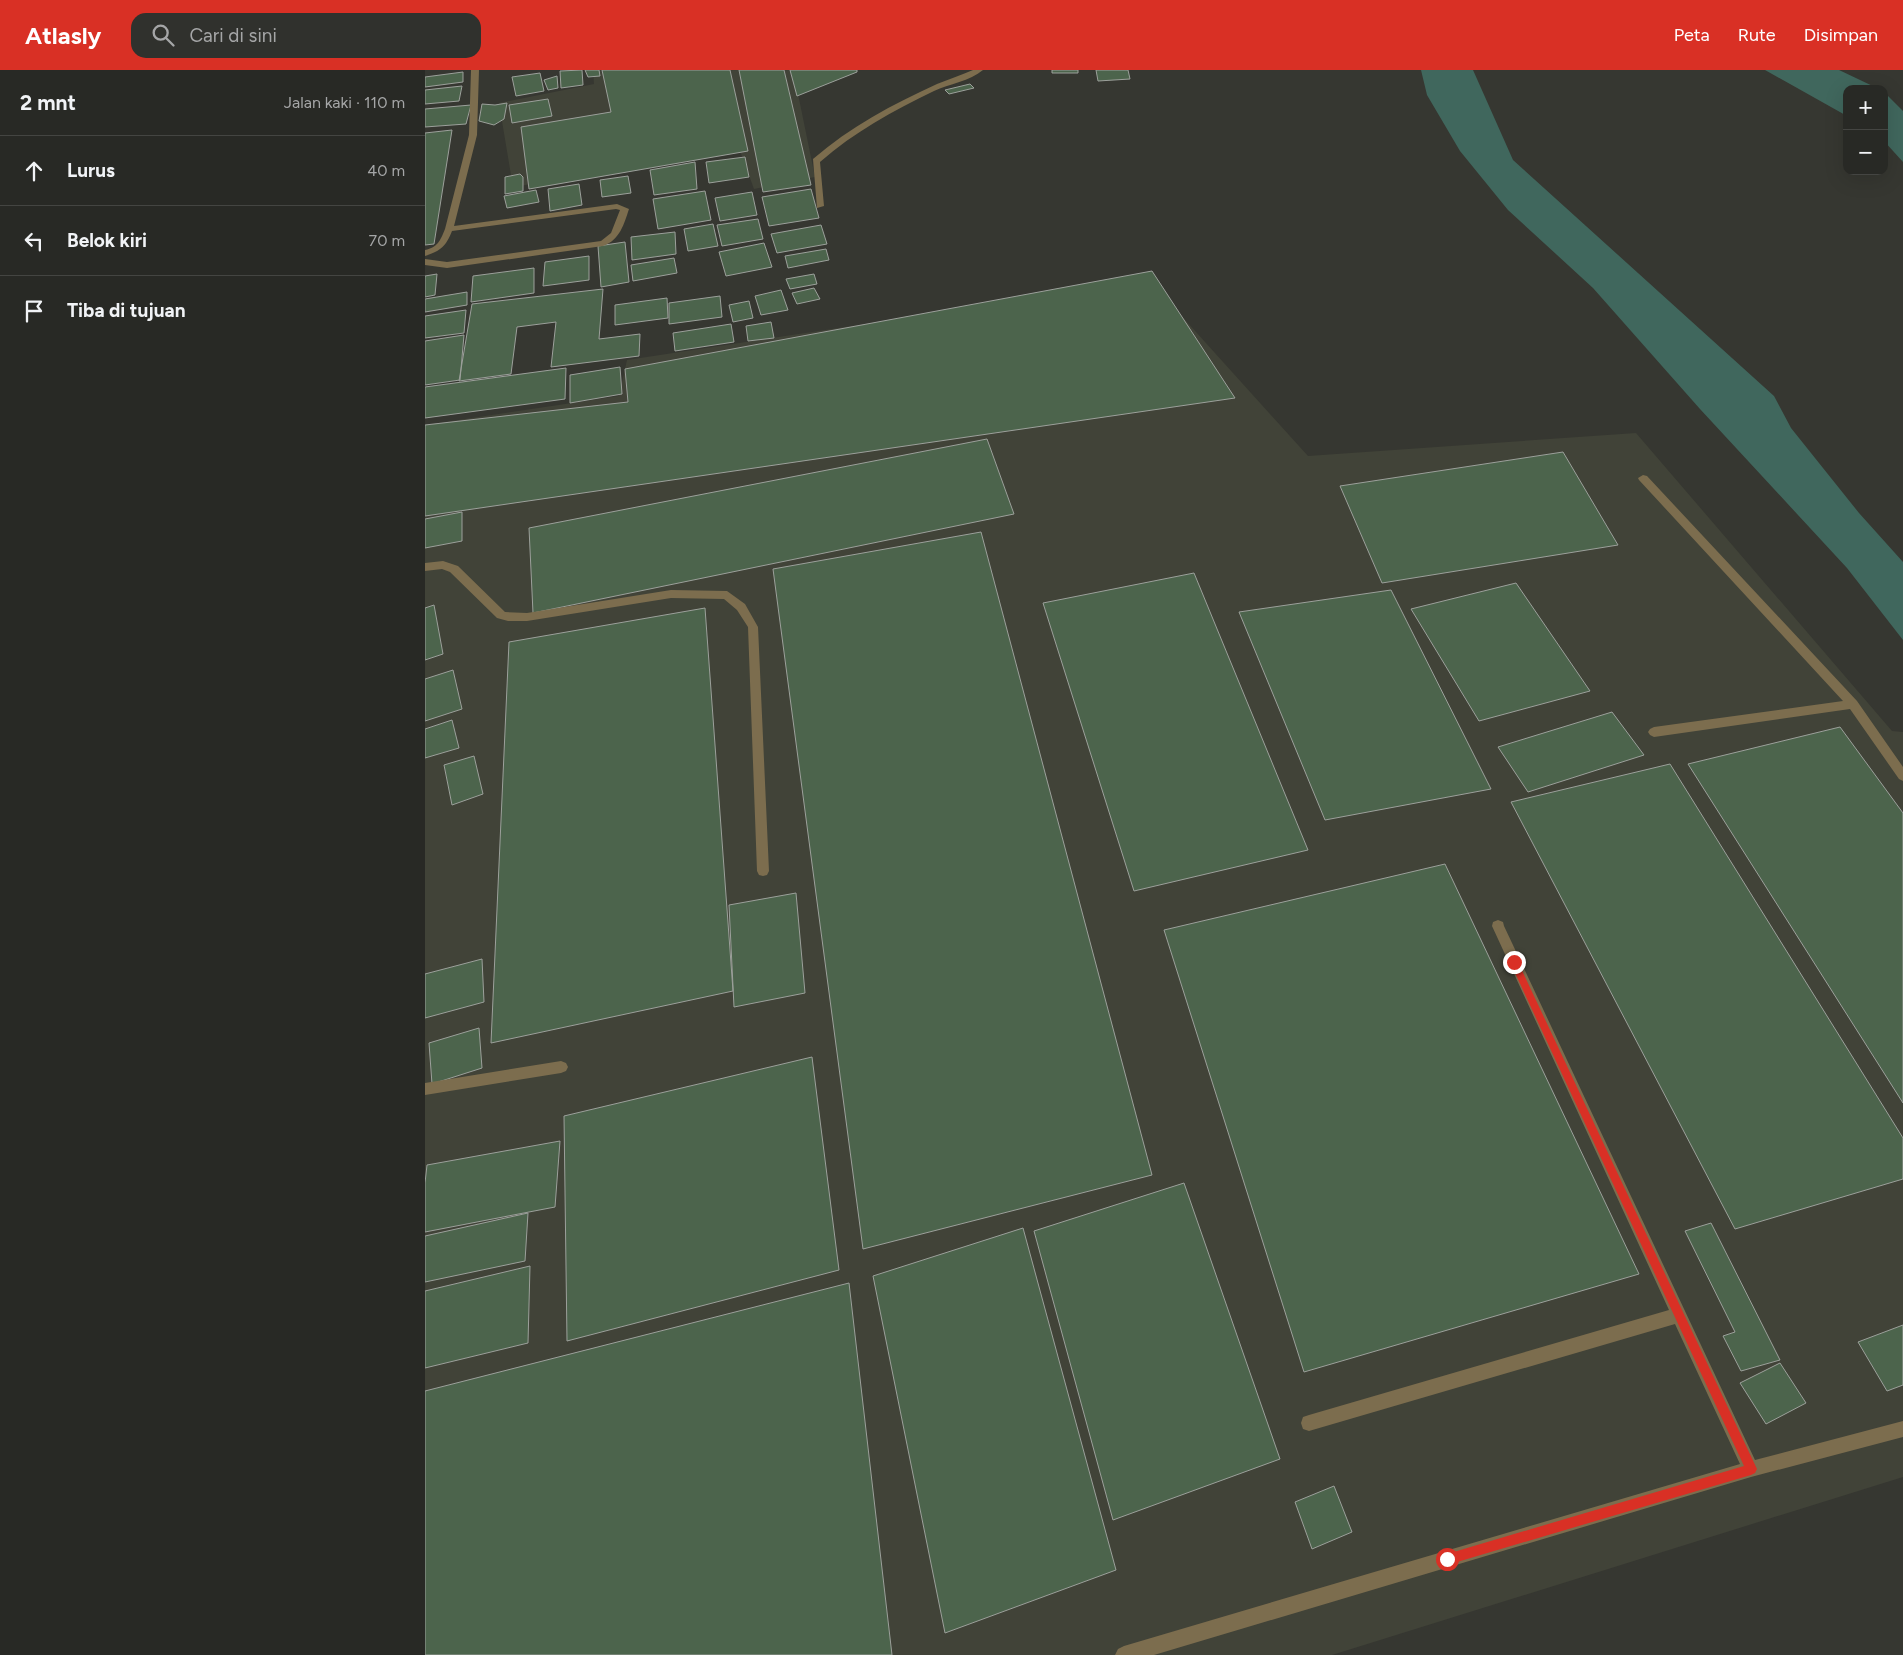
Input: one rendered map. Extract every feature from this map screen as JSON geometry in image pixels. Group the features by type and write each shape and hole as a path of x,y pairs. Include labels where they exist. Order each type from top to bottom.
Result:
{"street":[{"path":"425,253 436,250 443,244 449,229 473,135 475,70"},
{"path":"820,206 816,161 833,145 868,122 941,86 979,70"},
{"path":"425,262 447,265 603,243 615,236 625,209 617,206 449,229"},
{"path":"1643,478 1853,704 1903,776"},
{"path":"425,567 443,565 455,569 501,615 508,617 527,617 671,594 727,595 741,607 753,628 763,871"},
{"path":"1654,732 1853,704"},
{"path":"1498,926 1751,1469"},
{"path":"425,1089 561,1067"},
{"path":"1309,1423 1679,1315"},
{"path":"1124,1655 1751,1469 1903,1429"}],"shaded area":[{"path":"593,70 853,70 795,79 815,177 754,189 740,151 513,187 499,103 594,84"},
{"path":"1150,281 1308,456 1636,433 1892,731 1903,732 1903,1477 1332,1655 425,1655 425,425 619,396 627,360"}],"water":[{"path":"1421,70 1473,70 1513,160 1774,396 1791,428 1859,513 1903,562 1903,640 1847,568 1700,409 1593,288 1508,210 1460,151 1427,95"},
{"path":"1765,70 1839,70 1871,85 1843,85 1843,114"},
{"path":"1888,96 1903,111 1903,162 1888,145"}],"building":[{"path":"582,70 583,85 561,88 560,71"},
{"path":"585,70 599,70 600,76 588,77"},
{"path":"602,70 730,70 748,151 529,189 521,127 611,112"},
{"path":"739,70 784,70 811,185 763,192"},
{"path":"790,70 857,70 857,72 797,96"},
{"path":"1052,70 1078,70 1078,73 1052,73"},
{"path":"1096,70 1128,70 1130,79 1098,81"},
{"path":"463,72 463,82 425,87 425,77"},
{"path":"540,73 544,91 516,96 512,77"},
{"path":"557,76 558,88 548,90 544,80"},
{"path":"970,84 974,88 949,94 945,90"},
{"path":"462,86 459,101 425,104 425,90"},
{"path":"548,99 552,116 512,123 509,105"},
{"path":"507,103 504,119 494,125 479,121 482,104 495,105"},
{"path":"471,105 466,124 425,127 425,109"},
{"path":"452,130 434,244 425,245 425,133"},
{"path":"745,157 749,177 709,183 706,162"},
{"path":"695,162 697,189 654,195 650,170"},
{"path":"520,174 523,177 523,191 505,194 505,177"},
{"path":"628,176 631,193 602,197 600,180"},
{"path":"579,184 582,205 550,211 548,189"},
{"path":"811,189 819,218 769,226 762,197"},
{"path":"536,190 539,202 507,208 504,196"},
{"path":"705,191 711,220 658,229 653,199"},
{"path":"752,192 757,215 720,221 715,198"},
{"path":"758,219 763,239 722,246 717,225"},
{"path":"713,224 718,246 688,251 684,229"},
{"path":"821,225 827,244 777,253 771,234"},
{"path":"675,232 676,254 632,260 631,237"},
{"path":"625,242 629,282 601,287 598,246"},
{"path":"764,243 772,267 726,276 719,252"},
{"path":"826,249 829,260 788,268 785,256"},
{"path":"589,256 589,280 543,286 545,262"},
{"path":"674,258 677,273 633,281 631,265"},
{"path":"534,268 534,293 471,302 473,276"},
{"path":"1152,271 1235,398 425,516 425,425 628,402 625,369"},
{"path":"437,274 435,295 425,297 425,276"},
{"path":"814,274 817,284 790,289 786,279"},
{"path":"814,288 820,299 797,304 792,293"},
{"path":"603,289 599,339 640,334 639,356 551,367 556,322 517,327 511,374 459,381 472,304"},
{"path":"781,290 788,310 761,315 755,296"},
{"path":"467,292 467,305 425,312 425,299"},
{"path":"720,296 722,317 669,324 669,303"},
{"path":"667,298 668,318 615,325 615,305"},
{"path":"749,301 753,318 733,322 729,305"},
{"path":"466,310 464,333 425,338 425,316"},
{"path":"771,322 774,338 748,341 746,326"},
{"path":"731,324 734,342 675,351 673,333"},
{"path":"464,335 460,380 425,385 425,341"},
{"path":"620,367 622,394 570,403 570,375"},
{"path":"566,368 565,399 425,418 425,387"},
{"path":"987,439 1014,514 533,613 529,528"},
{"path":"1563,452 1618,545 1382,583 1340,486"},
{"path":"462,512 462,541 425,548 425,519"},
{"path":"981,532 1152,1175 863,1249 773,569"},
{"path":"1194,573 1308,850 1134,891 1043,603"},
{"path":"1516,583 1590,691 1479,721 1411,609"},
{"path":"1391,590 1491,789 1325,820 1239,612"},
{"path":"434,605 443,654 425,660 425,608"},
{"path":"705,608 733,991 491,1043 509,642"},
{"path":"453,670 462,709 425,721 425,679"},
{"path":"1612,712 1644,755 1528,792 1498,747"},
{"path":"452,720 459,748 425,758 425,729"},
{"path":"1840,727 1903,813 1903,1103 1688,764"},
{"path":"474,756 483,794 452,805 444,765"},
{"path":"1670,764 1903,1138 1903,1179 1735,1229 1511,802"},
{"path":"1445,864 1639,1274 1304,1372 1164,930"},
{"path":"796,893 805,993 734,1007 729,905"},
{"path":"482,959 484,1002 425,1018 425,974"},
{"path":"479,1028 482,1068 432,1084 429,1043"},
{"path":"812,1057 839,1270 567,1341 564,1116"},
{"path":"560,1141 555,1207 425,1232 427,1165"},
{"path":"1184,1183 1280,1459 1113,1520 1034,1231"},
{"path":"528,1213 525,1261 425,1282 425,1236"},
{"path":"1711,1223 1780,1360 1741,1371 1723,1336 1735,1332 1685,1231"},
{"path":"1023,1228 1116,1570 945,1633 873,1276"},
{"path":"530,1266 528,1343 425,1368 425,1291"},
{"path":"849,1283 892,1655 425,1655 425,1391"},
{"path":"1903,1325 1903,1385 1887,1391 1858,1342"},
{"path":"1780,1363 1806,1403 1766,1424 1740,1383"},
{"path":"1334,1486 1352,1532 1312,1549 1295,1502"}],"route":[{"path":"1447,1559 1751,1469 1514,962"}]}
